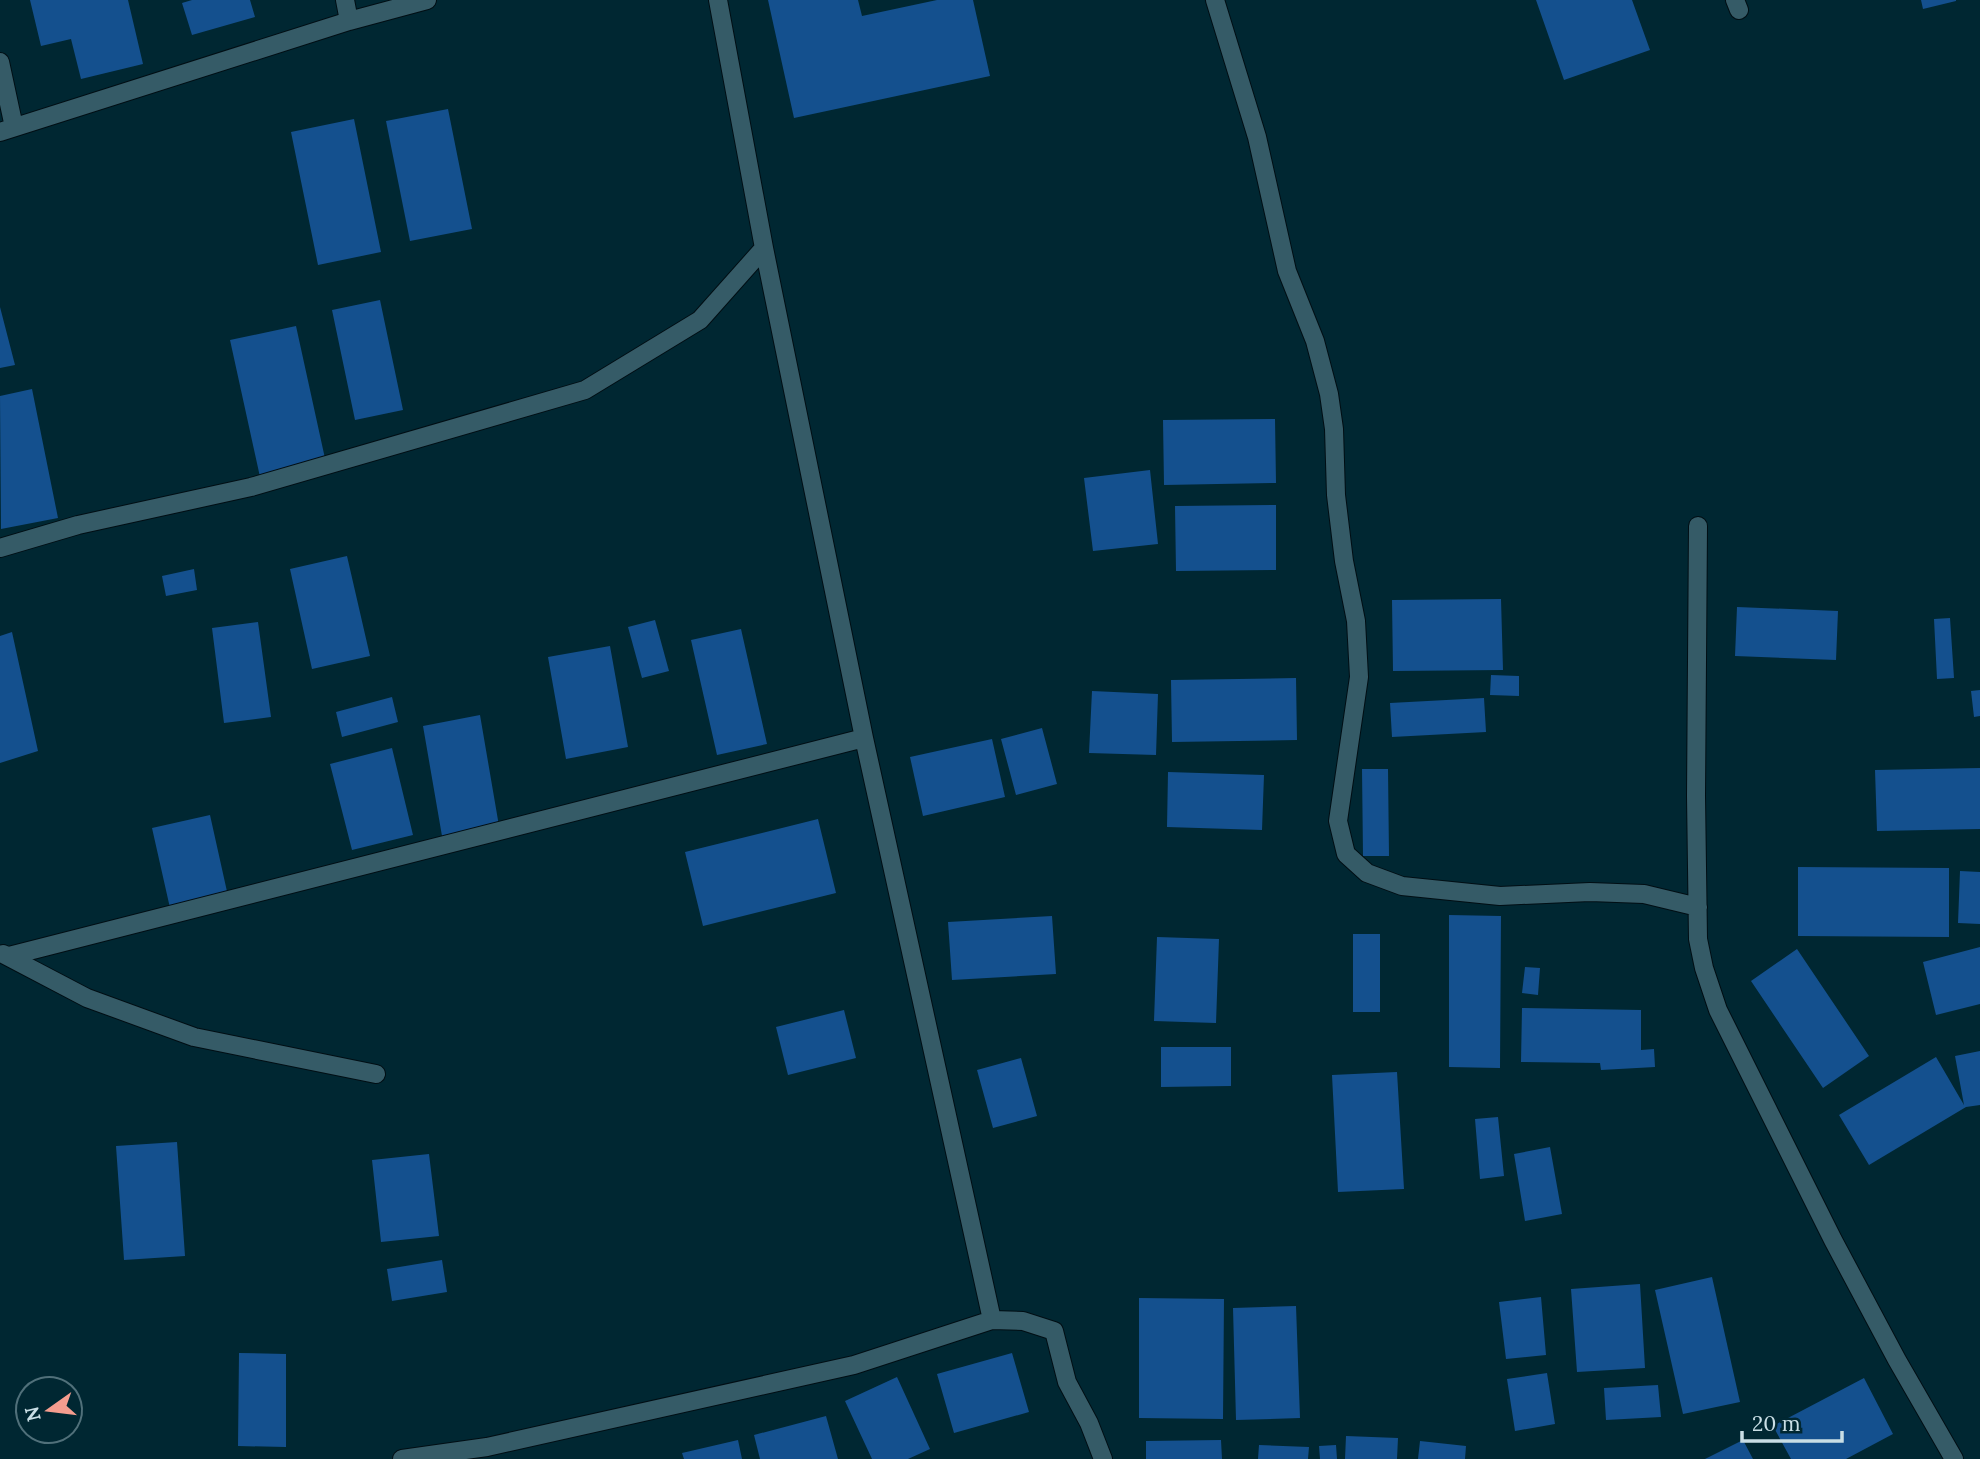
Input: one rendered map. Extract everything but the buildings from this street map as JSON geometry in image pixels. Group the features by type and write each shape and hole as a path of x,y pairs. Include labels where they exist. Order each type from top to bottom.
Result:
{"street":[{"path":"345,0 349,21"},
{"path":"0,62 7,130 349,21 427,0"},
{"path":"718,0 764,248 864,738 992,1320"},
{"path":"1215,0 1257,137 1287,271 1315,341 1329,394 1334,429 1336,495 1344,561 1356,621 1359,677 1338,821 1346,854 1367,873 1402,886 1500,896 1590,892 1644,894 1698,907"},
{"path":"0,548 78,525 251,487 585,390 701,320 764,248"},
{"path":"1698,526 1696,796 1700,948 1718,1010 1839,1252 1954,1459"},
{"path":"5,955 864,738"},
{"path":"5,955 87,998 194,1037 376,1074"},
{"path":"402,1459 487,1447 854,1365 992,1320 1023,1321 1054,1331 1067,1382 1089,1423 1103,1459"}]}
